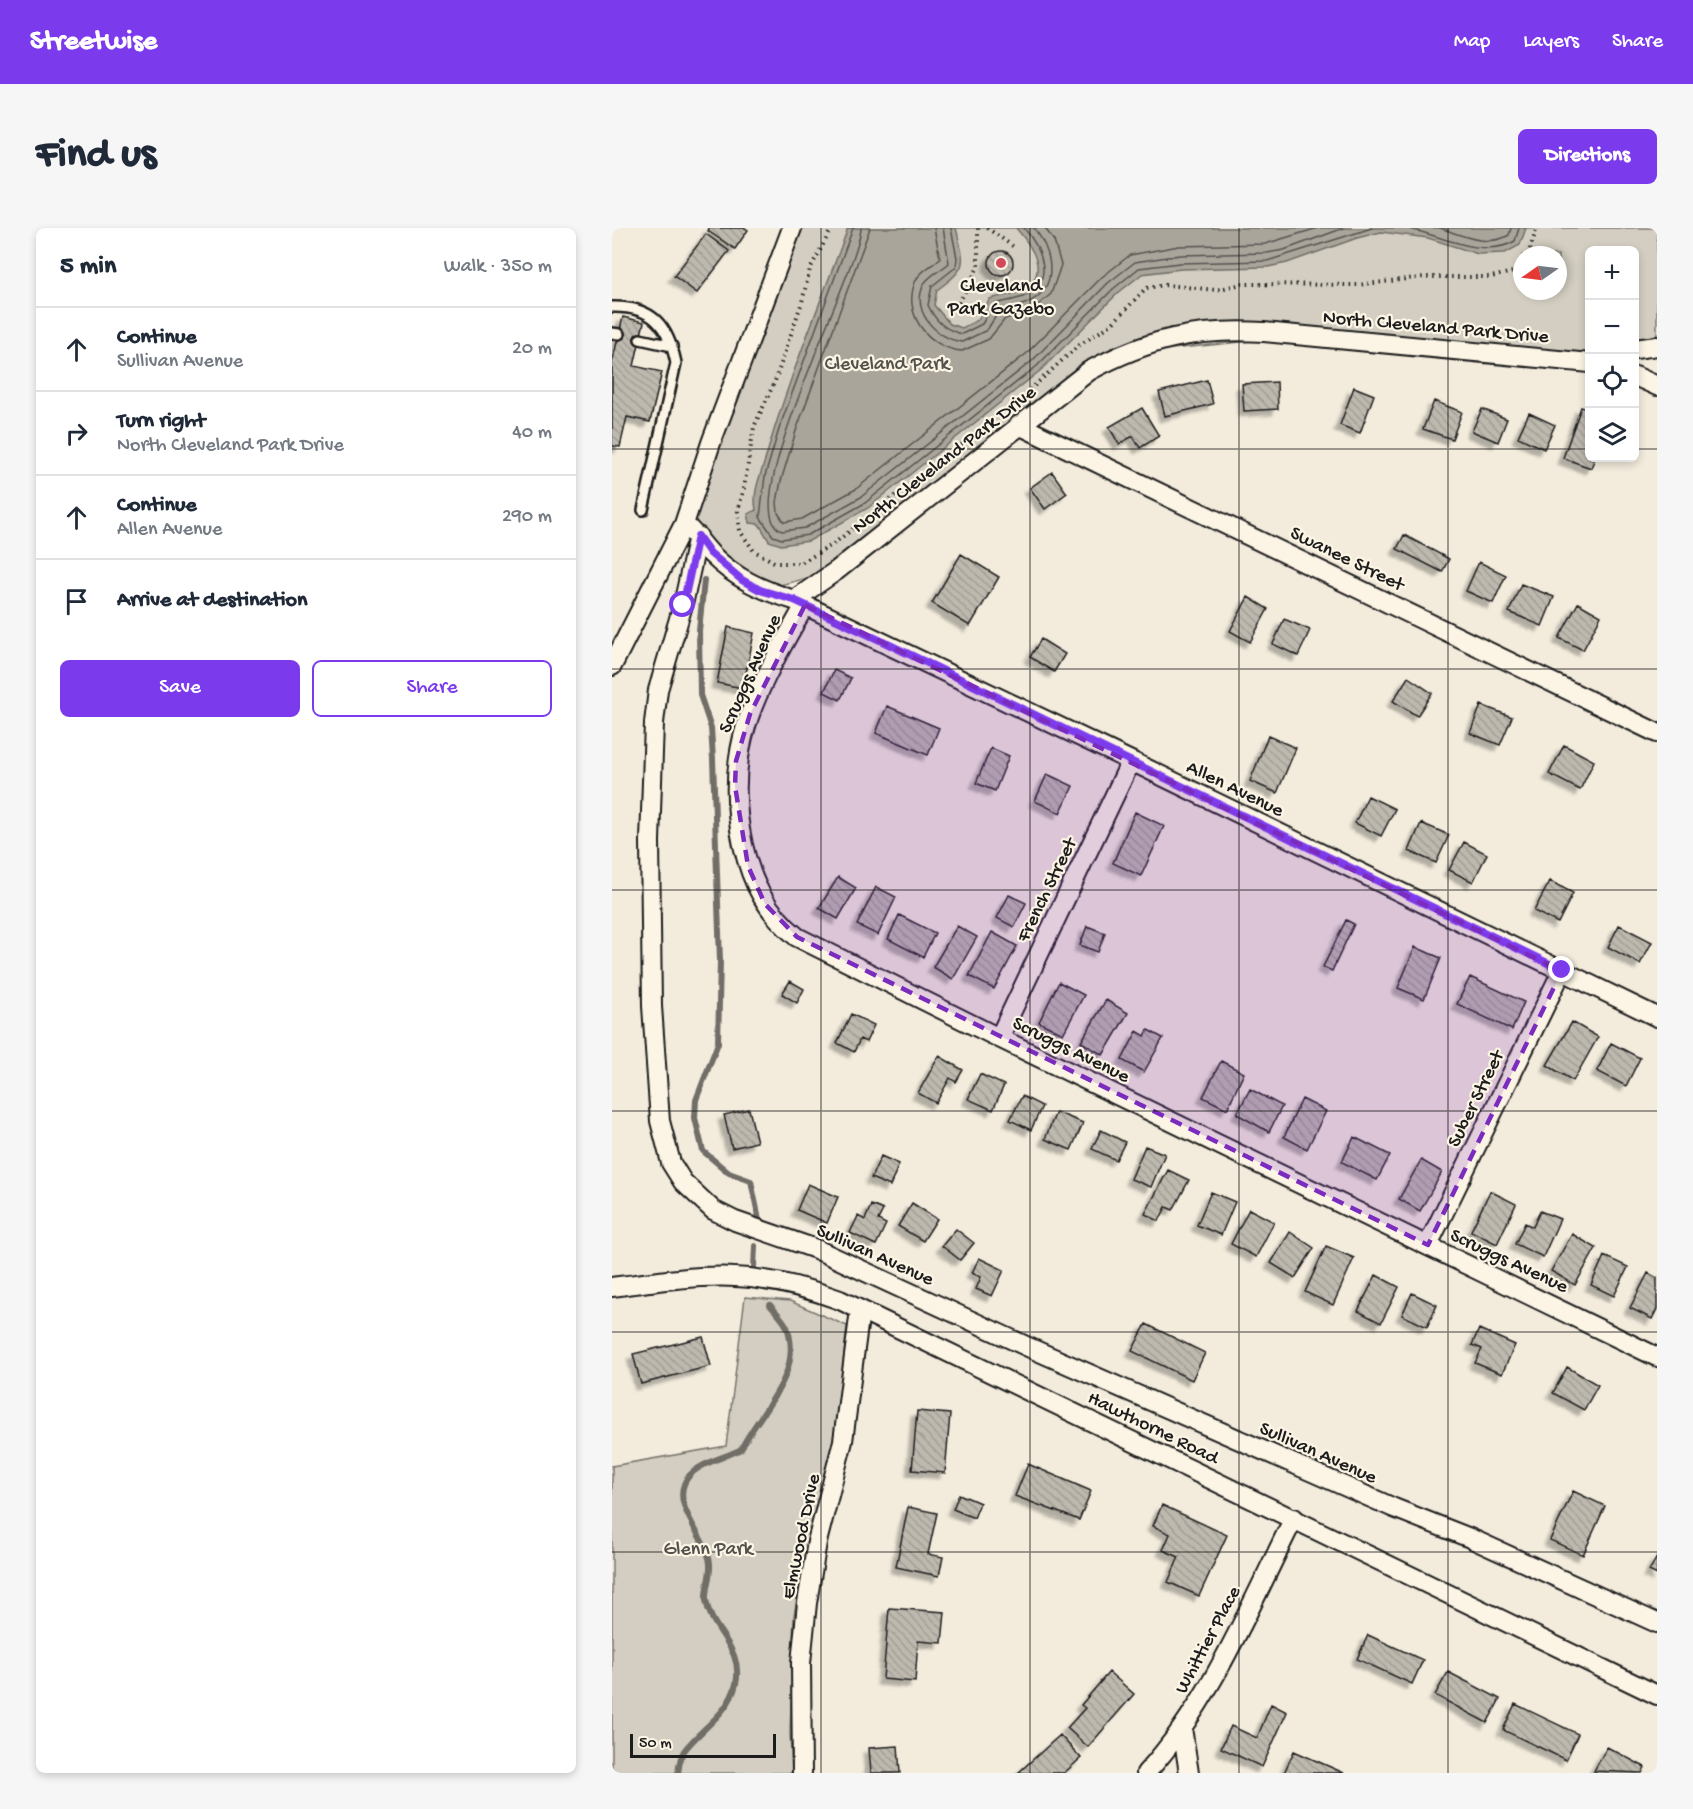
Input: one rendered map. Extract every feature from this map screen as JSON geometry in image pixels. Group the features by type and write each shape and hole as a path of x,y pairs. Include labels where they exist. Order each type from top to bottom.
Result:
{"street":[{"path":"612,666 684,524 711,443 792,228"},
{"name":"North Cleveland Park Drive","path":"799,602 1019,425 1097,367 1155,341 1191,333 1227,330 1585,362"},
{"path":"1639,348 1657,345"},
{"name":"North Cleveland Park Drive","path":"1569,359 1585,357"},
{"path":"1639,378 1657,386"},
{"name":"Swanee Street","path":"1019,425 1657,733"},
{"path":"684,524 698,536 718,560 742,580 760,590 799,602"},
{"name":"Sullivan Avenue","path":"698,536 683,605 658,690 654,723 650,841 652,1006 660,1121 671,1163 682,1182 705,1204 735,1221 816,1249 1026,1346 1394,1508 1470,1538 1657,1623"},
{"name":"Allen Avenue","path":"799,602 1131,760 1657,1017"},
{"name":"Scruggs Avenue","path":"799,602 750,714 736,761 735,786 740,830 754,884 765,904 779,922 797,937 999,1038 1657,1357"},
{"name":"French Street","path":"999,1038 1131,760"},
{"name":"Suber Street","path":"1428,1245 1562,970"},
{"name":"Hawthorne Road","path":"612,1287 700,1276 736,1275 772,1279 806,1288 861,1310 1657,1695"},
{"name":"Elmwood Drive","path":"802,1773 801,1663 807,1603 817,1542 843,1441 861,1310"},
{"name":"Whittier Place","path":"1146,1773 1182,1728 1208,1687 1294,1518"},
{"path":"1182,1728 1189,1773"}],"lane":[{"path":"612,307 631,306 659,321 672,346 676,363 643,510"},
{"path":"640,339 672,346"}],"path":[{"path":"832,228 810,269 802,302 775,381 754,427 738,511 740,531 754,551 776,563 801,563 832,545 986,426"},
{"path":"959,303 978,267 978,228"},
{"path":"987,228 1014,247"},
{"path":"1531,246 1537,228"},
{"path":"1005,412 1078,346 1112,324 1146,288 1166,285 1216,290 1242,284 1358,285 1424,277 1491,278 1513,273"}],"highlighted area":[{"path":"805,605 1562,971 1428,1245 797,937 765,904 748,866 735,786 736,761 750,714"}],"green space":[{"name":"Cleveland Park","path":"793,228 1657,228 1657,346 1639,348 1639,246 1585,246 1585,353 1301,336 1121,354 836,571 760,590 687,516"},
{"name":"Glenn Park","path":"745,1297 790,1301 847,1326 836,1429 810,1531 794,1615 790,1733 792,1773 612,1773 612,1466 726,1446"}],"water":[{"path":"848,228 956,228 962,264 955,275 937,290 934,305 950,324 962,328 978,320 990,299 1022,290 1036,276 1036,259 1016,228 1526,228 1520,245 1513,246 1513,249 1505,253 1478,254 1428,238 1381,232 1357,238 1287,263 1268,267 1181,269 1142,274 1118,293 1041,370 868,508 809,541 781,545 769,541 759,524 750,523 748,514 756,510 756,490 794,370"}],"building":[{"path":"709,228 745,228 748,230 735,249 708,231"},
{"path":"706,234 729,251 697,293 674,276"},
{"name":"Cleveland Park Gazebo","path":"996,251 1006,251 1013,258 1013,268 1006,275 996,275 989,268 989,258"},
{"path":"623,317 644,322 634,366 662,372 650,422 627,417 620,447 612,446 612,363"},
{"path":"1207,380 1213,404 1165,416 1159,392"},
{"path":"1277,382 1278,409 1244,411 1242,384"},
{"path":"1354,387 1374,395 1360,433 1340,425"},
{"path":"1434,401 1462,412 1452,439 1423,429"},
{"path":"1581,407 1585,408 1585,462 1593,462 1591,468 1563,458"},
{"path":"1142,408 1159,436 1140,448 1133,436 1119,444 1109,427"},
{"path":"1482,409 1507,419 1498,442 1472,431"},
{"path":"1529,413 1555,425 1544,449 1518,437"},
{"path":"1052,472 1067,493 1045,509 1030,488"},
{"path":"1404,535 1449,559 1442,572 1397,549"},
{"path":"961,554 999,577 970,626 932,603"},
{"path":"1479,562 1506,575 1493,603 1466,591"},
{"path":"1521,584 1554,597 1542,626 1509,612"},
{"path":"1248,597 1268,609 1250,642 1230,631"},
{"path":"1578,603 1601,616 1583,650 1559,638"},
{"path":"1284,619 1310,630 1298,656 1273,644"},
{"path":"728,627 754,633 743,688 717,683"},
{"path":"1041,639 1065,654 1054,672 1030,657"},
{"path":"834,670 851,678 840,700 824,692"},
{"path":"1408,677 1432,693 1417,716 1393,701"},
{"path":"1481,705 1512,717 1500,745 1470,733"},
{"path":"887,706 939,728 928,755 876,733"},
{"path":"1268,736 1296,748 1277,793 1250,781"},
{"path":"1564,745 1594,761 1580,790 1549,774"},
{"path":"991,748 1009,756 995,791 976,783"},
{"path":"1047,774 1073,786 1060,813 1035,801"},
{"path":"1368,796 1395,809 1381,836 1355,823"},
{"path":"1135,812 1164,826 1141,876 1113,863"},
{"path":"1421,823 1449,835 1436,863 1409,851"},
{"path":"1464,842 1487,854 1473,882 1449,870"},
{"path":"838,877 856,888 838,919 819,908"},
{"path":"1550,881 1573,893 1558,923 1534,911"},
{"path":"876,887 896,897 878,935 857,925"},
{"path":"1009,895 1026,903 1014,927 997,918"},
{"path":"899,915 935,933 923,957 888,939"},
{"path":"1346,920 1354,924 1332,971 1323,967"},
{"path":"1619,925 1652,942 1640,964 1608,947"},
{"path":"957,926 977,937 953,979 933,967"},
{"path":"1087,926 1105,933 1098,952 1080,945"},
{"path":"992,932 1017,946 994,989 969,976"},
{"path":"1415,947 1441,958 1424,999 1398,988"},
{"path":"1470,977 1524,1002 1512,1030 1457,1004"},
{"path":"790,981 804,989 797,1003 782,994"},
{"path":"1059,982 1084,995 1063,1034 1039,1022"},
{"path":"1106,1000 1128,1013 1103,1055 1081,1042"},
{"path":"851,1014 874,1025 866,1042 860,1039 854,1052 837,1043"},
{"path":"1572,1022 1598,1037 1573,1081 1547,1065"},
{"path":"1148,1030 1163,1038 1144,1072 1122,1060 1137,1031 1145,1036"},
{"path":"1611,1043 1640,1058 1626,1086 1597,1071"},
{"path":"939,1056 963,1070 956,1082 950,1078 936,1103 918,1093"},
{"path":"1221,1061 1244,1073 1227,1109 1203,1097"},
{"path":"980,1074 1004,1085 993,1110 968,1099"},
{"path":"1250,1089 1282,1106 1269,1132 1237,1114"},
{"path":"1022,1096 1042,1106 1031,1130 1010,1120"},
{"path":"1302,1099 1326,1111 1307,1149 1284,1137"},
{"path":"749,1109 757,1142 732,1148 724,1115"},
{"path":"1056,1112 1083,1123 1071,1150 1045,1139"},
{"path":"1101,1130 1125,1142 1116,1160 1092,1149"},
{"path":"1354,1137 1390,1155 1377,1180 1342,1162"},
{"path":"1145,1146 1165,1154 1151,1187 1131,1179"},
{"path":"881,1156 899,1164 890,1186 871,1178"},
{"path":"1421,1160 1442,1172 1420,1211 1399,1199"},
{"path":"1168,1170 1189,1180 1173,1210 1166,1207 1159,1221 1145,1214"},
{"path":"808,1184 838,1197 827,1223 797,1210"},
{"path":"1490,1191 1516,1204 1497,1244 1471,1231"},
{"path":"1211,1192 1235,1202 1221,1235 1197,1225"},
{"path":"912,1203 937,1219 923,1241 898,1226"},
{"path":"871,1205 883,1210 878,1220 886,1224 876,1245 850,1233 858,1216 865,1220"},
{"path":"1249,1209 1274,1222 1256,1257 1231,1244"},
{"path":"1540,1211 1560,1219 1543,1257 1515,1244 1525,1223 1533,1227"},
{"path":"956,1229 974,1243 960,1260 942,1246"},
{"path":"1290,1232 1314,1248 1295,1278 1271,1263"},
{"path":"1572,1234 1596,1248 1575,1285 1551,1271"},
{"path":"1326,1246 1354,1258 1333,1305 1305,1292"},
{"path":"1604,1256 1628,1267 1614,1296 1591,1285"},
{"path":"979,1258 1004,1270 992,1296 976,1289 981,1277 972,1273"},
{"path":"1648,1273 1657,1278 1657,1309 1652,1319 1630,1308"},
{"path":"1376,1275 1399,1287 1381,1323 1358,1311"},
{"path":"1412,1293 1437,1305 1427,1327 1402,1315"},
{"path":"1146,1324 1205,1353 1192,1380 1132,1351"},
{"path":"1479,1329 1515,1345 1502,1374 1475,1363 1482,1349 1472,1345"},
{"path":"703,1337 711,1366 641,1384 633,1354"},
{"path":"1567,1367 1598,1385 1584,1410 1553,1393"},
{"path":"917,1411 950,1414 945,1473 912,1470"},
{"path":"1028,1464 1091,1491 1079,1520 1015,1496"},
{"path":"1573,1491 1605,1506 1583,1555 1550,1540"},
{"path":"959,1494 980,1503 974,1518 953,1509"},
{"path":"1162,1505 1227,1535 1199,1596 1168,1582 1179,1557 1163,1550 1170,1534 1153,1526"},
{"path":"908,1507 937,1513 928,1554 943,1557 939,1576 896,1567"},
{"path":"1657,1557 1657,1575 1649,1571"},
{"path":"889,1608 945,1612 942,1643 918,1641 915,1682 883,1679"},
{"path":"1368,1635 1423,1660 1412,1684 1357,1659"},
{"path":"1109,1672 1134,1694 1088,1747 1067,1728 1085,1708 1081,1705"},
{"path":"1448,1672 1500,1699 1487,1723 1435,1695"},
{"path":"1271,1704 1287,1712 1262,1767 1221,1748 1231,1726 1257,1738"},
{"path":"1515,1704 1578,1734 1566,1760 1503,1730"},
{"path":"1060,1735 1081,1758 1064,1773 1018,1773"},
{"path":"898,1746 900,1773 871,1773 869,1748"},
{"path":"1607,1747 1645,1767 1642,1773 1594,1771"},
{"path":"1294,1751 1344,1773 1284,1773"}],"waterway":[{"path":"704,580 699,631 700,695 711,728 720,961 718,1043 696,1100 695,1118 703,1151 729,1173 751,1181 760,1224"},
{"path":"754,1268 755,1246"},
{"path":"678,1773 684,1751 727,1704 736,1684 737,1671 731,1650 709,1611 706,1600 710,1573 708,1554 685,1509 682,1497 683,1486 689,1476 700,1467 741,1449 778,1391 790,1361 791,1344 786,1324 770,1305"}],"place":[{"name":"Cleveland Park Gazebo","path":"1001,263"}],"route":[{"path":"683,605 698,536 710,553 725,567 760,590 794,600 886,643 1562,970"}]}
